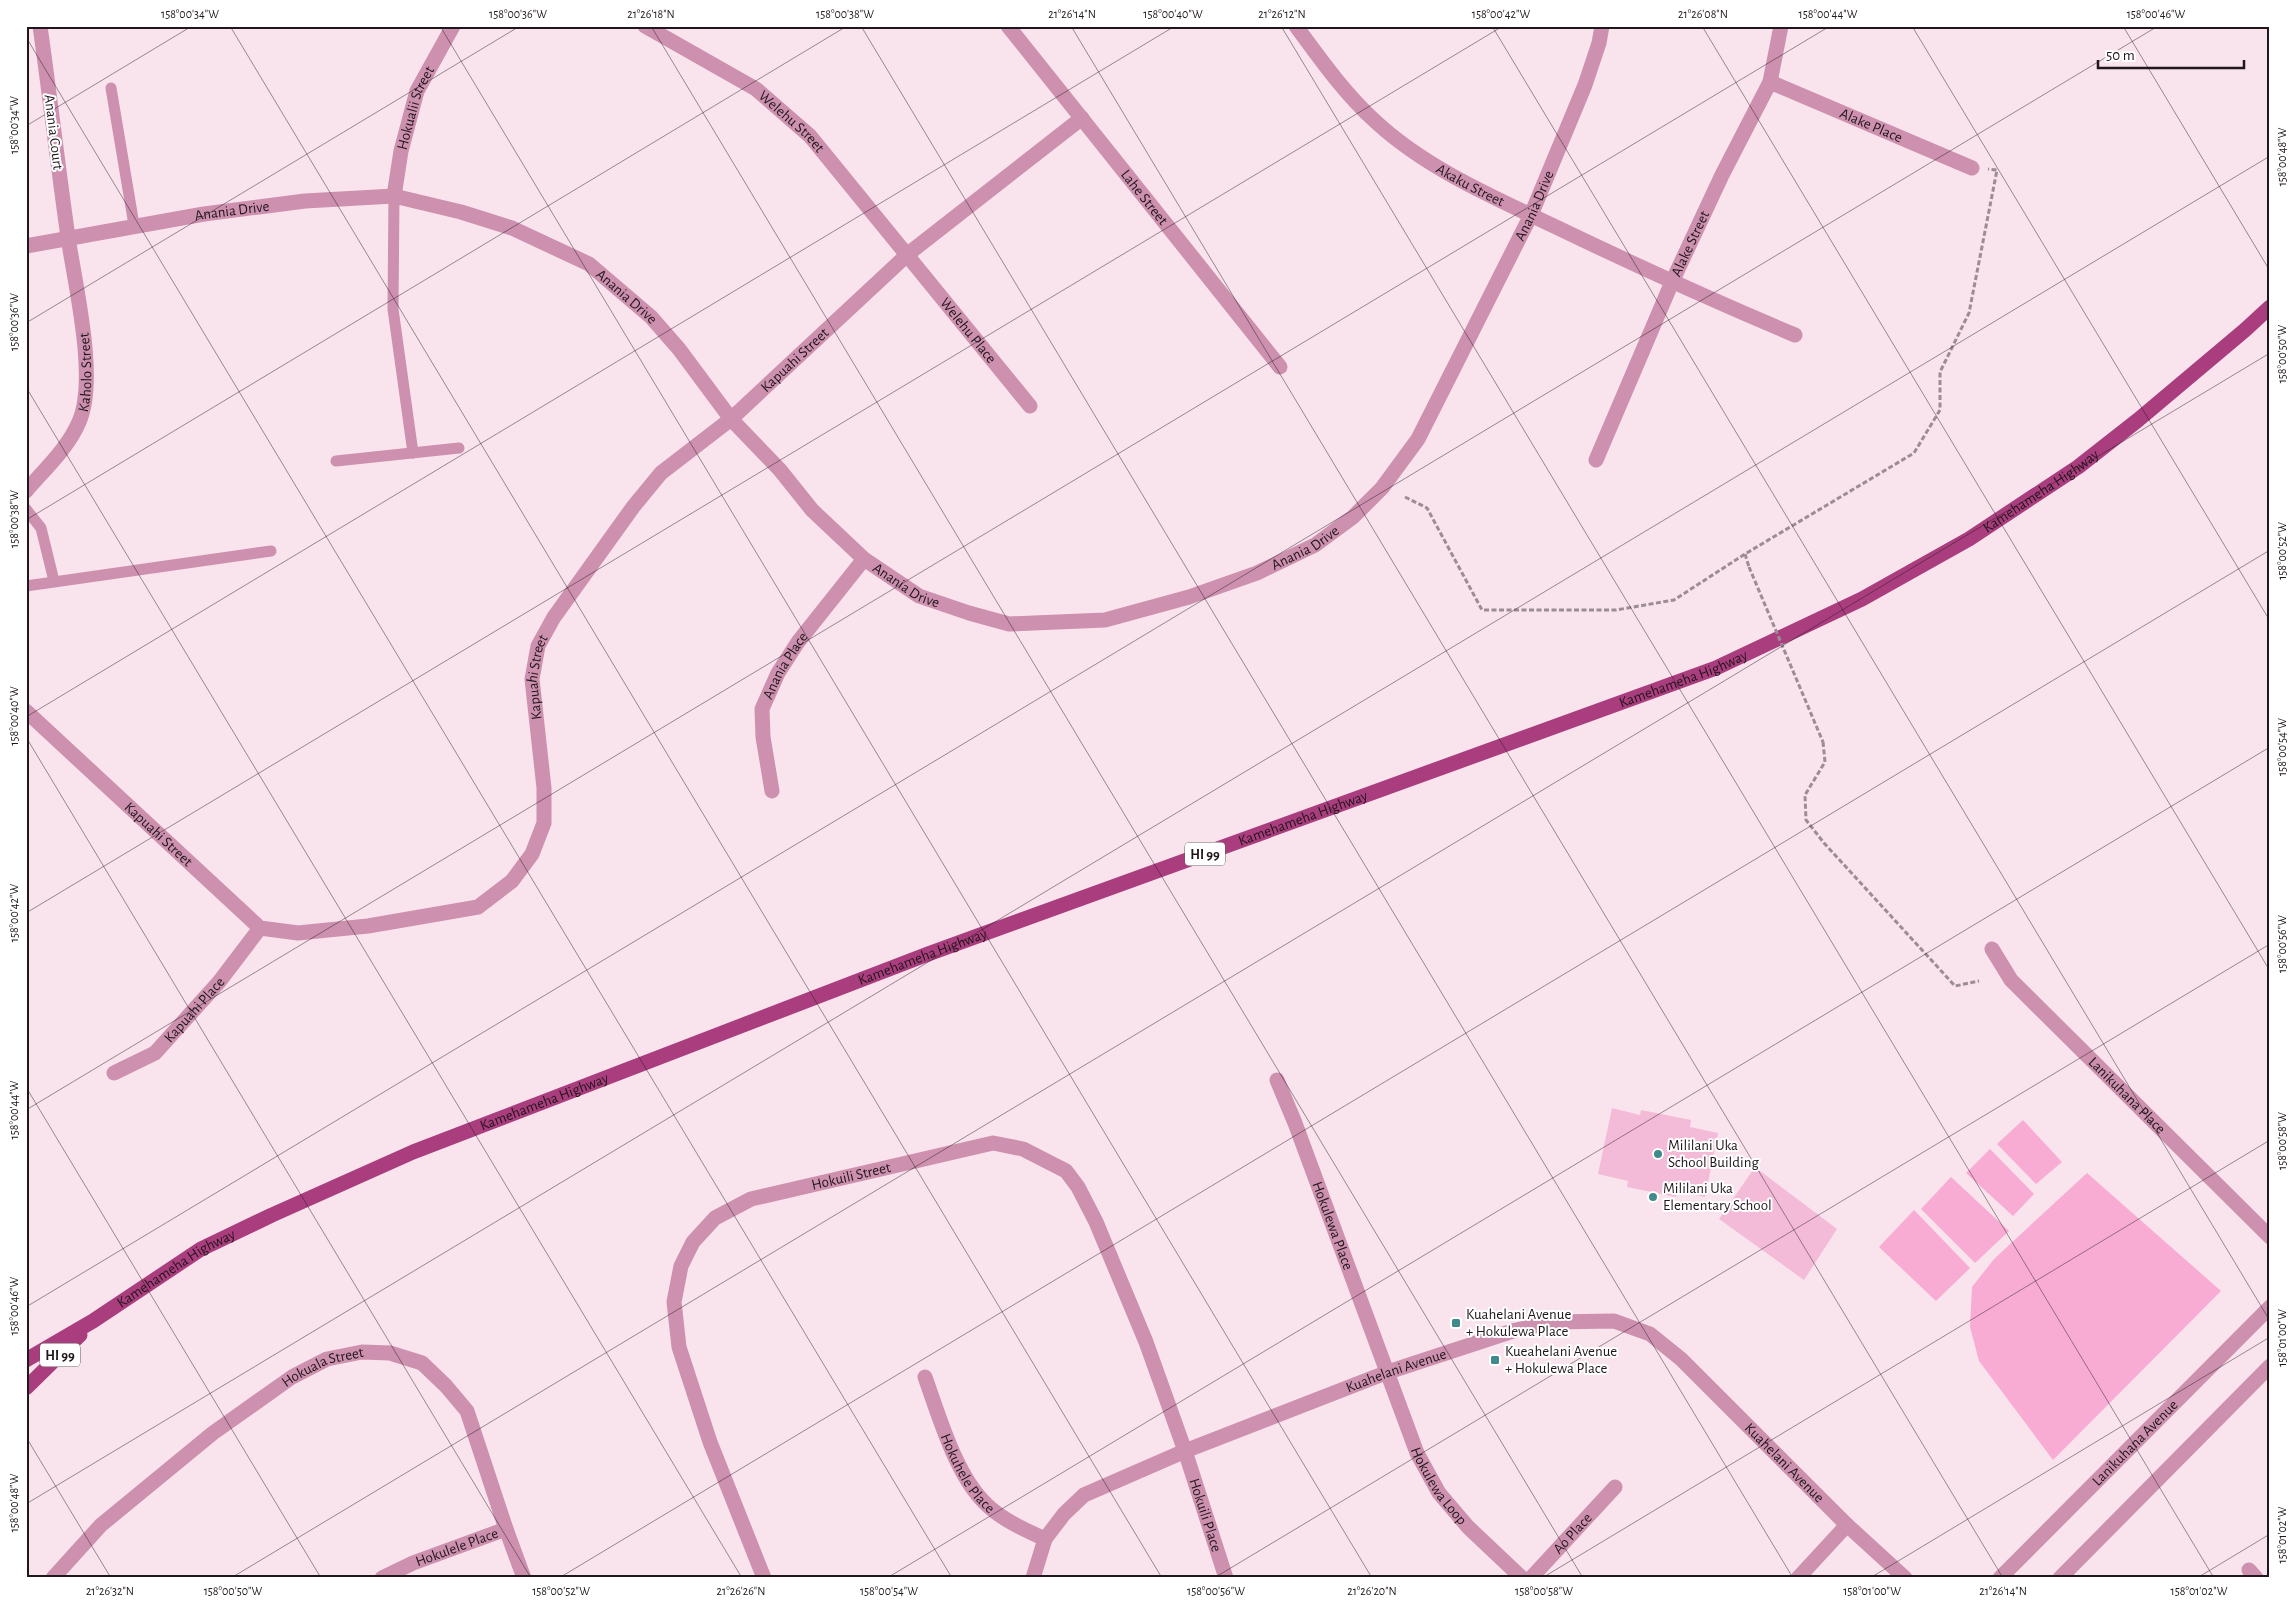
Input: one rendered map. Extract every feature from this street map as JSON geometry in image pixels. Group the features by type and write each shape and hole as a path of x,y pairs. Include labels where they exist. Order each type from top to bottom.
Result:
{"main road":[{"name":"Kamehameha Highway","path":"26,1360 93,1321 201,1249 413,1152 928,954 1716,668 1862,599 1969,540 2078,467 2138,420 2270,307"},
{"name":"Kamehameha Highway","path":"26,1388 93,1321"}],"street":[{"name":"Anania Court","path":"40,26 68,237"},
{"name":"Hokualii Street","path":"394,196 401,151 418,90 453,26"},
{"name":"Welehu Street","path":"645,26 756,89 810,136 908,254"},
{"name":"Lahe Street","path":"1008,26 1280,367"},
{"name":"Akaku Street","path":"1296,26 1342,87 1376,123 1442,170 1672,282 1795,335"},
{"name":"Anania Drive","path":"26,246 134,226 305,201 394,196 461,212 512,228 589,264 651,317 679,349 731,419 780,470 812,510 864,558 919,596 960,611 1009,624 1105,620 1190,597 1257,573 1315,545 1353,517 1382,488 1418,439 1531,215 1585,85 1599,43 1602,26"},
{"name":"Alake Street","path":"1596,460 1672,282 1722,174 1770,82 1780,26"},
{"name":"Alake Place","path":"1770,82 1976,168"},
{"name":"Kapuahi Street","path":"26,711 260,928 298,933 368,926 478,907 512,881 532,854 544,823 544,788 532,679 538,646 554,617 633,506 661,472 731,419 908,254 1082,118"},
{"name":"Kaholo Street","path":"26,491 66,444 80,421 86,387 86,356 68,237"},
{"name":"Welehu Place","path":"908,254 1030,406"},
{"name":"Anania Place","path":"772,791 763,737 762,709 778,673 798,642 864,558"},
{"name":"Kapuahi Place","path":"114,1073 155,1053 219,982 260,928"},
{"name":"Lanikuhana Place","path":"1992,949 2011,980 2270,1237"},
{"name":"Hokulewa Place","path":"1277,1080 1388,1372"},
{"name":"Hokuili Street","path":"764,1578 710,1442 679,1347 674,1302 681,1266 693,1242 715,1218 751,1199 993,1143 1023,1149 1066,1171 1078,1187 1096,1222 1146,1342 1185,1452"},
{"name":"Lanikuhana Avenue","path":"2000,1578 2270,1307"},
{"name":"Kuahelani Avenue","path":"1033,1578 1045,1539 1064,1514 1084,1495 1185,1452 1388,1372 1516,1330 1553,1322 1614,1321 1650,1334 1681,1359 1847,1525 1905,1578"},
{"name":"Hokuala Street","path":"53,1578 101,1525 213,1433 292,1378 327,1359 362,1352 390,1353 422,1363 446,1386 466,1411 524,1578"},
{"path":"2060,1578 2270,1366"},
{"name":"Hokulewa Loop","path":"1388,1372 1417,1453 1439,1493 1468,1528 1522,1578"},
{"name":"Hokuhele Place","path":"925,1377 943,1429 970,1487 987,1506 1021,1528 1045,1539"},
{"name":"Hokuili Place","path":"1185,1452 1226,1578"},
{"name":"Ao Place","path":"1531,1578 1615,1487"},
{"path":"1798,1578 1847,1525"},
{"name":"Hokulele Place","path":"382,1578 413,1563 506,1529"}],"lane":[{"path":"111,88 134,226"},
{"path":"394,196 392,308 413,453"},
{"path":"336,461 458,448"},
{"path":"26,509 41,528 54,581"},
{"path":"26,586 271,551"}],"path":[{"path":"1405,497 1426,508 1482,610 1616,610 1674,600 1745,554 1914,453 1940,410 1940,372 1969,313 1997,170 1976,168"},
{"path":"1745,554 1823,742 1825,762 1805,795 1806,820 1955,986 1979,981"}],"shaded area":[{"path":"2023,1120 2062,1162 2036,1184 1997,1144"},
{"path":"1990,1149 2034,1194 2013,1216 1966,1173"},
{"path":"2087,1173 2221,1291 2053,1460 1979,1361 1970,1327 1972,1287 1994,1259"},
{"path":"1951,1177 2009,1231 1975,1263 1921,1209"},
{"path":"1914,1210 1970,1268 1936,1301 1879,1247"}],"building":[{"name":"Mililani Uka School Building","path":"1612,1108 1640,1115 1641,1110 1691,1120 1690,1127 1718,1133 1705,1197 1677,1191 1676,1197 1627,1187 1628,1181 1598,1174"},
{"path":"1755,1167 1837,1229 1804,1280 1719,1219"}],"place":[{"name":"Mililani Uka School Building","path":"1658,1154"},
{"name":"Mililani Uka Elementary School","path":"1653,1197"},
{"name":"Kuahelani Avenue + Hokulewa Place","path":"1456,1323"},
{"name":"Kueahelani Avenue + Hokulewa Place","path":"1495,1360"}]}
